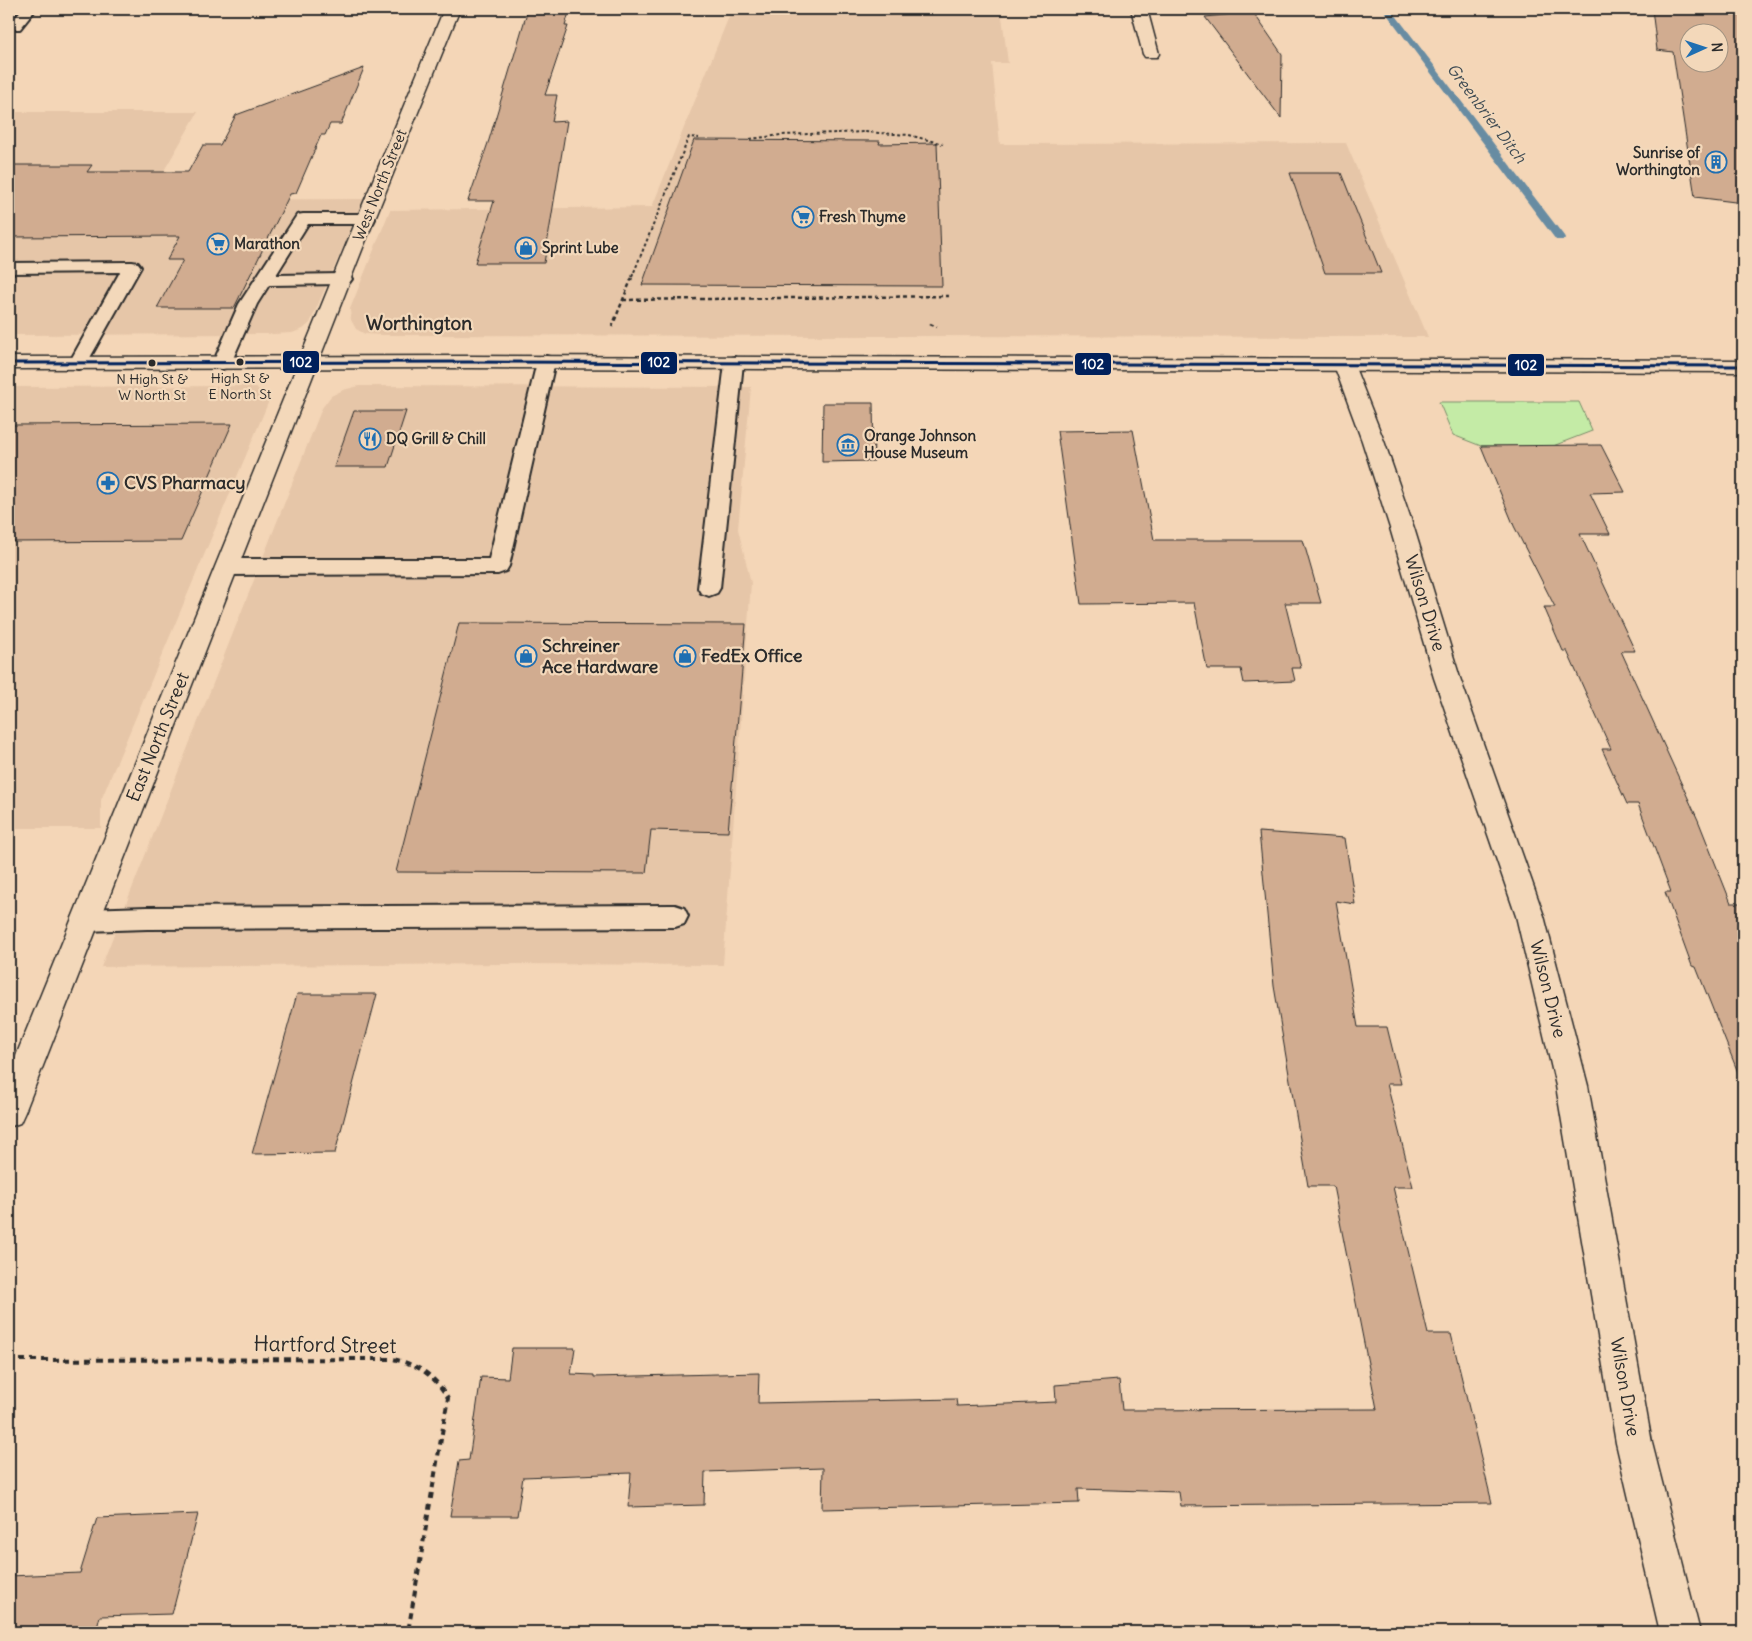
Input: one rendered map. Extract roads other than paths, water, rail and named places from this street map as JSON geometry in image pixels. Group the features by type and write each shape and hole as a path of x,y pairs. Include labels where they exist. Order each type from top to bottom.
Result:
{"street":[{"name":"West North Street","path":"310,363 452,9"},
{"path":"1139,9 1151,54"},
{"path":"9,363 546,362 1743,366"},
{"name":"East North Street","path":"9,1112 310,363"},
{"name":"Wilson Drive","path":"1344,365 1373,440 1406,541 1447,678 1530,916 1572,1086 1634,1443 1680,1632"}],"lane":[{"path":"15,26 29,9"},
{"path":"222,363 248,304 303,219 367,219"},
{"path":"9,268 132,267 78,363"},
{"path":"264,280 343,279"},
{"path":"227,567 498,566 546,362"},
{"path":"709,588 734,363"},
{"path":"85,920 147,918 234,920 675,916"}],"waterway":[{"name":"Greenbrier Ditch","path":"1387,9 1560,238"}],"place":[{"name":"Sunrise of Worthington","path":"1716,162"},
{"name":"Fresh Thyme","path":"803,217"},
{"name":"Marathon","path":"218,244"},
{"name":"Sprint Lube","path":"526,248"},
{"name":"High St & E North St","path":"240,362"},
{"name":"N High St & W North St","path":"152,363"},
{"name":"DQ Grill & Chill","path":"370,439"},
{"name":"Orange Johnson House Museum","path":"848,445"},
{"name":"CVS Pharmacy","path":"108,483"},
{"name":"Schreiner Ace Hardware","path":"526,656"},
{"name":"FedEx Office","path":"685,656"}],"district":[{"name":"Worthington","path":"419,323"}]}
